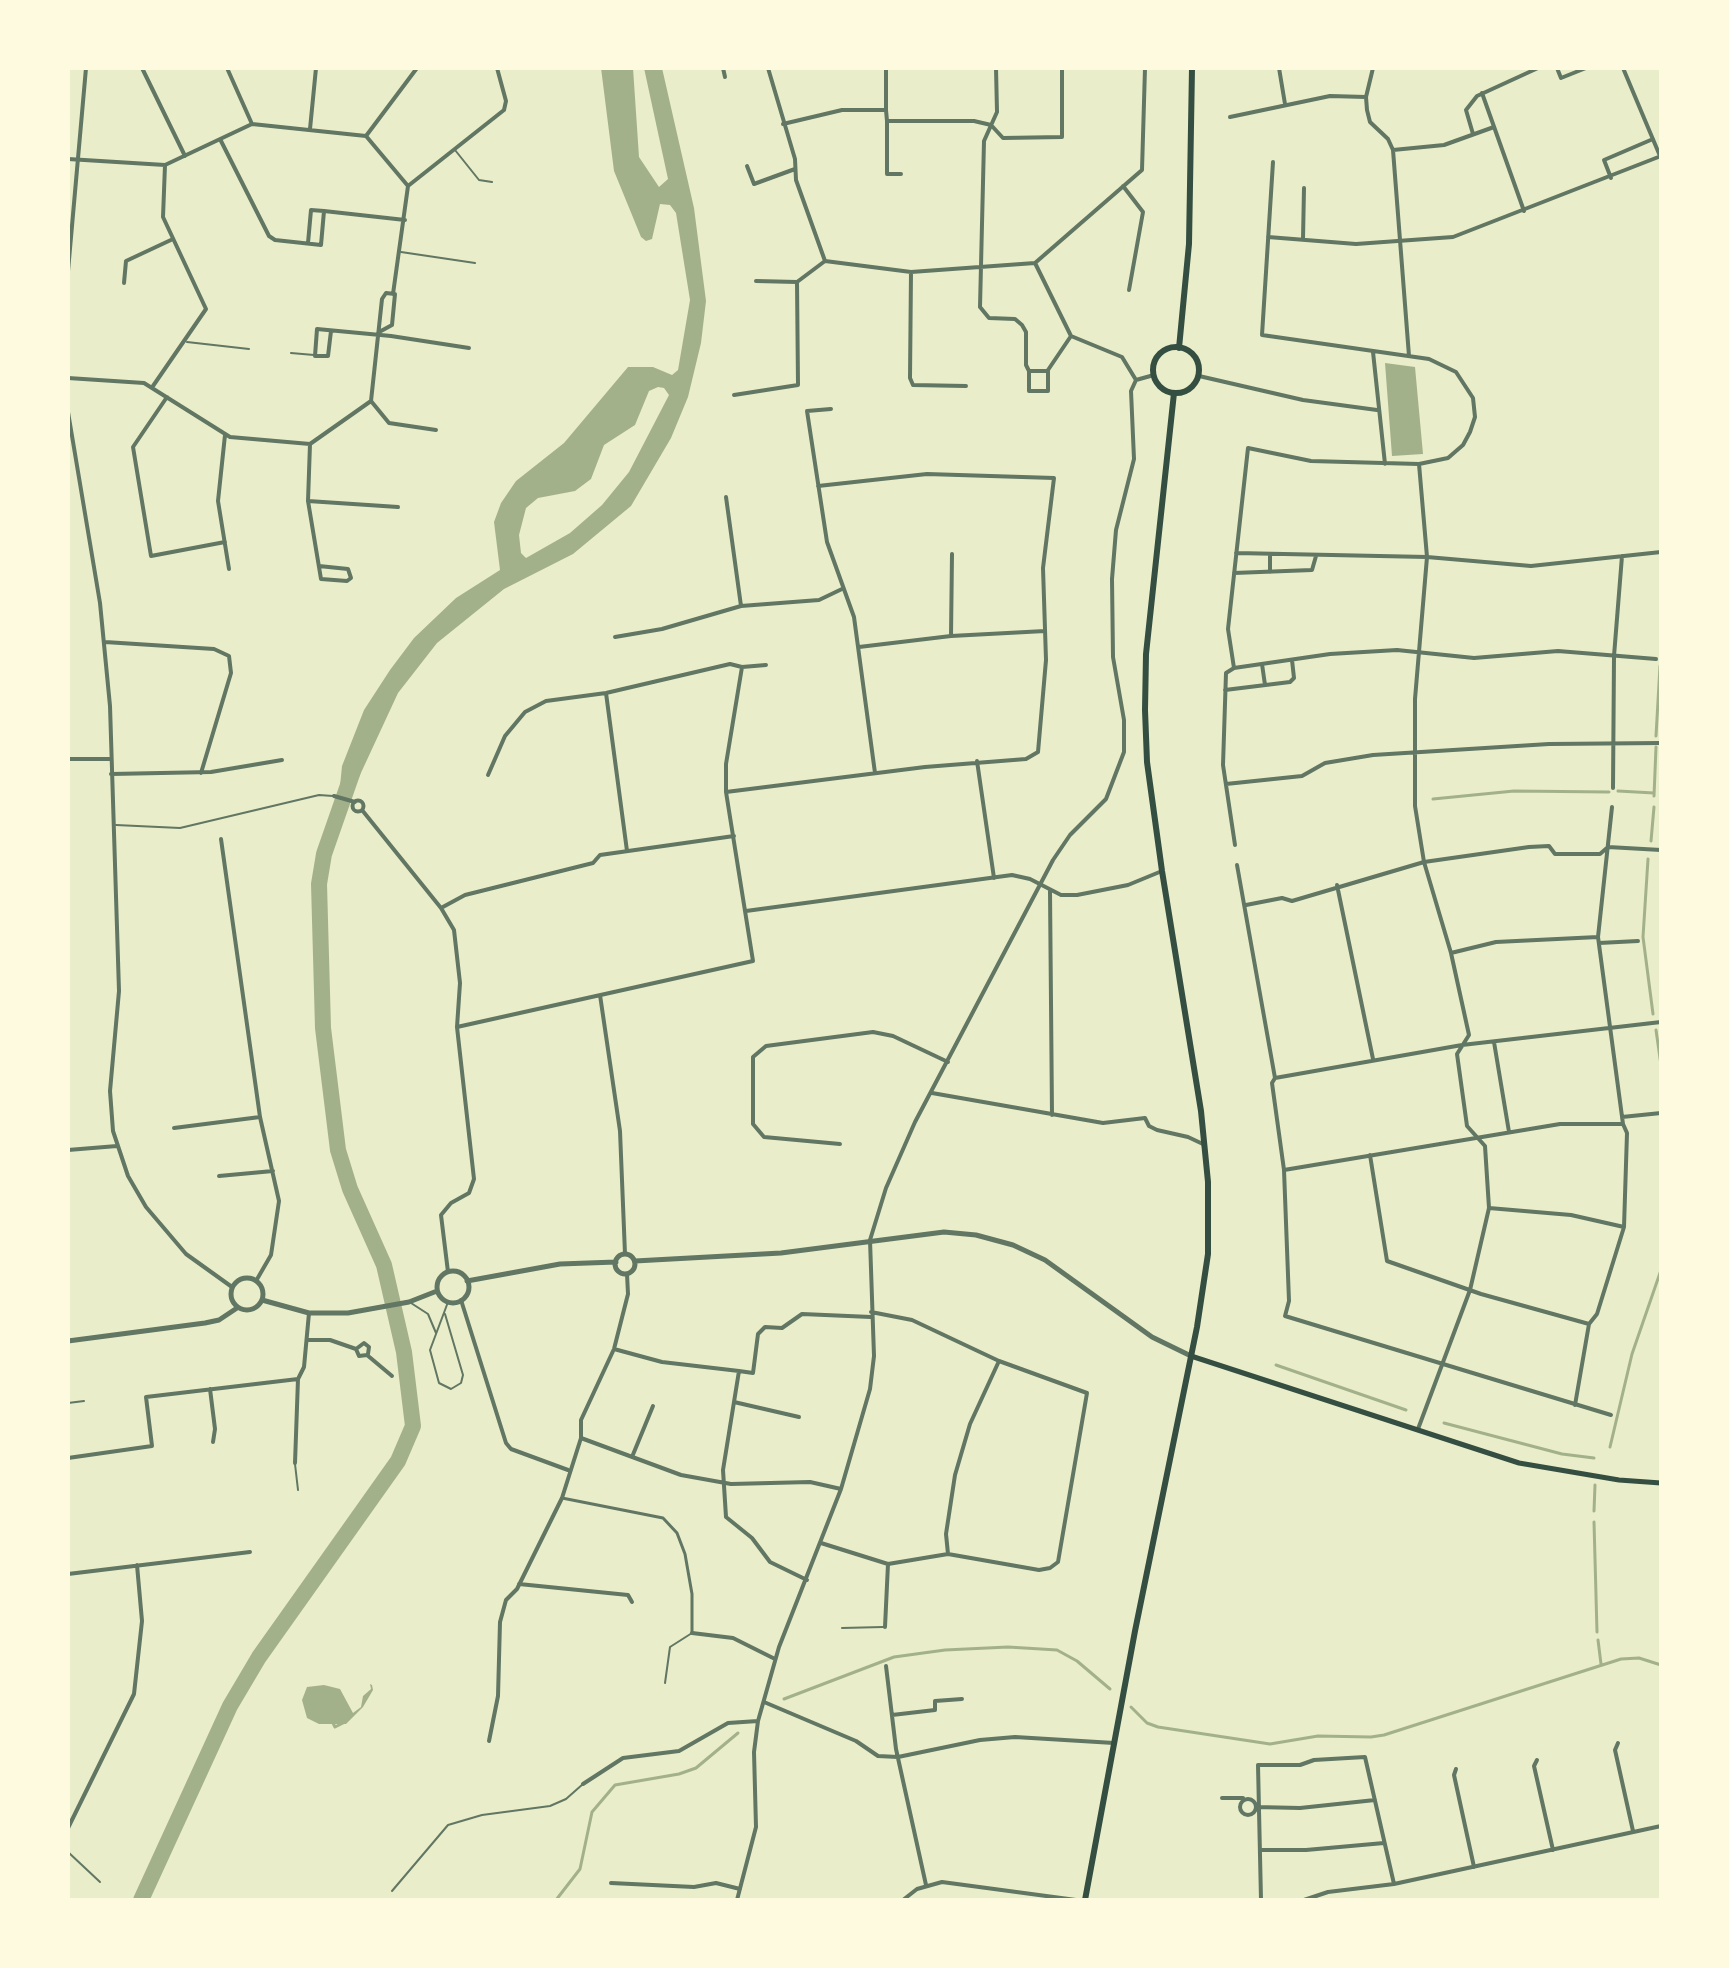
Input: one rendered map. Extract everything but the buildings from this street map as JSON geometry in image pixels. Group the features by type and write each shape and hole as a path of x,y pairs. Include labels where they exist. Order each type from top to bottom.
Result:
{"main road":[{"path":"1179,348 1189,244 1192,68"},
{"path":"1179,348 1195,357 1199,376 1190,389 1174,393 1165,390 1154,375 1159,355 1179,348"},
{"path":"1085,1900 1208,1254 1205,1145 1147,762 1145,683 1174,393"},
{"path":"1191,1356 1519,1463 1619,1480 1661,1483"}],"street":[{"path":"68,271 86,68"},
{"path":"142,68 185,156"},
{"path":"227,68 252,124"},
{"path":"310,130 316,68"},
{"path":"366,136 417,68"},
{"path":"408,186 504,110 506,101 497,68"},
{"path":"723,68 725,77"},
{"path":"768,68 817,246 825,261"},
{"path":"886,68 887,174 901,174"},
{"path":"996,68 997,112 984,141 983,314 989,318 1015,319 1022,325 1029,391 1048,391 1048,371 1071,336"},
{"path":"887,121 974,121 991,125 1003,138 1062,137 1062,68"},
{"path":"756,281 797,282 825,261 911,272 1035,263 1145,166 1145,68"},
{"path":"1279,68 1285,104"},
{"path":"1373,68 1366,97 1370,122 1388,139 1393,150 1409,356"},
{"path":"1473,134 1466,110 1482,93 1538,68"},
{"path":"1557,68 1561,78 1586,68"},
{"path":"1268,237 1356,244 1453,237 1661,156 1623,68"},
{"path":"1482,93 1525,211"},
{"path":"1230,117 1330,96 1366,97"},
{"path":"783,124 842,110 886,110"},
{"path":"68,159 165,165 252,124 366,136 408,186 393,294 396,301 392,325 381,333"},
{"path":"1393,150 1444,145 1494,127"},
{"path":"220,139 269,236 321,245 324,211"},
{"path":"1611,178 1604,160 1653,139"},
{"path":"1234,668 1228,629 1248,448 1311,461 1385,464 1438,462 1457,452 1470,432 1475,407 1469,388 1456,372 1429,359 1262,335 1273,162"},
{"path":"153,386 206,309 163,217 165,165"},
{"path":"747,166 754,184 795,169"},
{"path":"1123,186 1143,212 1129,290"},
{"path":"1303,239 1304,188"},
{"path":"308,243 311,210 405,220"},
{"path":"124,283 126,261 173,239"},
{"path":"1035,263 1071,336 1122,357 1136,380"},
{"path":"911,272 910,378 913,385 966,386"},
{"path":"734,395 798,385 797,282"},
{"path":"68,378 153,386 225,435 310,444 322,440 371,401 381,333 382,299 386,293 393,294"},
{"path":"331,331 328,356 315,356 317,329 381,333 469,348"},
{"path":"1373,352 1385,464"},
{"path":"1029,371 1048,371"},
{"path":"1136,380 1154,375"},
{"path":"1199,376 1303,400 1377,410"},
{"path":"737,1900 756,1827 754,1752 758,1721 775,1659 841,1489 870,1389 874,1356 870,1240 893,1170 1040,884 1070,835 1106,799 1124,752 1124,720 1113,657 1112,579 1116,530 1134,459 1135,422 1131,391 1136,380"},
{"path":"167,396 133,447 151,556 225,542"},
{"path":"371,401 389,423 436,430"},
{"path":"831,409 807,411 827,542 842,589 852,608 875,773"},
{"path":"68,412 105,642 119,991 110,1101 117,1146 133,1188 165,1232 200,1265 232,1287"},
{"path":"225,435 218,501 229,569"},
{"path":"310,444 308,501 321,579 347,581 351,578 348,569 319,566"},
{"path":"1418,1429 1470,1290 1489,1208 1485,1146 1467,1126 1457,1054 1469,1035 1451,953 1424,862 1415,806 1419,651 1427,557 1419,464"},
{"path":"726,792 977,761 1033,758 1038,752 1045,704 1043,568 1054,478 927,474 818,486"},
{"path":"726,497 741,606"},
{"path":"308,501 398,507"},
{"path":"1236,553 1427,557 1531,566 1661,552"},
{"path":"951,636 952,554"},
{"path":"1270,556 1270,572"},
{"path":"1234,573 1312,570 1316,556"},
{"path":"1613,788 1614,656 1622,556"},
{"path":"615,637 662,629 741,606 819,600 842,589"},
{"path":"859,647 951,636 1045,631"},
{"path":"105,642 214,649 229,656 231,673 201,773"},
{"path":"1235,845 1226,784 1225,690 1226,673 1234,668 1330,654 1419,651 1474,658 1558,651 1656,659"},
{"path":"1225,690 1290,682 1294,678 1292,660"},
{"path":"488,775 505,736 525,712 546,701 606,693 730,664 742,667 766,665"},
{"path":"1262,664 1265,685"},
{"path":"457,1027 753,961 726,792 726,764 742,667"},
{"path":"606,693 627,851"},
{"path":"1226,784 1302,776 1325,763 1361,757 1661,743"},
{"path":"68,759 111,759"},
{"path":"111,774 201,773 282,760"},
{"path":"977,761 994,878"},
{"path":"334,796 354,802 355,809 362,810 441,908 454,930 459,956 457,1027 473,1185 469,1193 451,1203 441,1215 448,1272"},
{"path":"1575,1405 1589,1324 1597,1314 1624,1227 1627,1133 1623,1124 1599,940 1612,807"},
{"path":"441,908 465,895 593,863 600,855 734,836"},
{"path":"221,839 260,1117 279,1201 278,1226 271,1255 256,1281"},
{"path":"1246,905 1282,898 1292,901 1337,885 1424,862 1529,847 1549,846 1555,854 1600,854 1608,847 1661,850"},
{"path":"1237,865 1275,1078 1272,1083 1284,1170 1289,1301 1285,1316 1611,1415"},
{"path":"746,911 1021,876 1050,891 1077,895 1146,880 1162,871"},
{"path":"1337,885 1374,1060"},
{"path":"1050,891 1052,1115"},
{"path":"1451,953 1496,942 1638,941"},
{"path":"600,995 620,1131 625,1254"},
{"path":"1275,1078 1462,1045 1661,1022"},
{"path":"840,1144 764,1137 753,1124 753,1057 766,1046 873,1032 893,1036 948,1062"},
{"path":"1494,1042 1509,1132"},
{"path":"932,1093 1103,1123 1145,1118 1157,1130 1188,1137 1205,1145"},
{"path":"1622,1117 1661,1113"},
{"path":"174,1128 260,1117"},
{"path":"1284,1170 1560,1124 1623,1124"},
{"path":"68,1150 117,1146"},
{"path":"1370,1155 1387,1261 1470,1290 1589,1324"},
{"path":"219,1176 273,1171"},
{"path":"1489,1208 1571,1215 1624,1227"},
{"path":"625,1254 635,1261 781,1253 944,1232 976,1235 1013,1245 1070,1276 1152,1337 1191,1356"},
{"path":"467,1281 560,1264 616,1262 625,1254"},
{"path":"627,1274 633,1270 635,1261"},
{"path":"616,1262 617,1269 627,1274"},
{"path":"448,1272 460,1273 467,1281 468,1292 461,1300 448,1302 437,1291 439,1279 448,1272"},
{"path":"489,1741 498,1696 500,1622 506,1600 518,1587 562,1498 568,1470 581,1438 581,1420 614,1349 628,1294 627,1274"},
{"path":"68,1341 205,1323 219,1320 237,1308 252,1310 262,1300 262,1289 256,1281 243,1278 232,1287 230,1297 237,1308"},
{"path":"262,1300 309,1313 348,1313 407,1302 437,1291"},
{"path":"461,1300 506,1443 511,1449 568,1470"},
{"path":"295,1463 298,1379 304,1367 309,1313"},
{"path":"614,1349 662,1362 753,1373 758,1334 765,1327 782,1328 802,1314 871,1314 912,1320 999,1361 1087,1393 1058,1562 1039,1570 948,1554 888,1564 821,1543"},
{"path":"307,1340 330,1340 356,1349 359,1356 367,1355 392,1376"},
{"path":"356,1349 361,1343 367,1344 367,1355"},
{"path":"948,1554 946,1534 955,1475 970,1424 999,1361"},
{"path":"739,1371 723,1483 726,1517 752,1538 770,1562 807,1580"},
{"path":"68,1458 152,1446 146,1397 298,1379"},
{"path":"210,1389 215,1429 213,1442"},
{"path":"734,1402 799,1417"},
{"path":"632,1457 653,1406"},
{"path":"581,1438 681,1475 723,1483 810,1482 841,1489"},
{"path":"562,1498 663,1518 677,1533 685,1554 692,1594 692,1633 733,1638 775,1659"},
{"path":"68,1574 250,1552"},
{"path":"885,1627 888,1564"},
{"path":"68,1828 134,1694 142,1621 137,1565"},
{"path":"518,1587 628,1595 632,1602"},
{"path":"886,1666 898,1757 920,1873 926,1885"},
{"path":"892,1715 935,1710 935,1701 962,1699"},
{"path":"764,1702 856,1741 878,1756 898,1757 980,1740 1015,1737 1114,1743"},
{"path":"583,1784 623,1758 679,1751 728,1723 758,1721"},
{"path":"1618,1743 1615,1750 1633,1831"},
{"path":"1261,1900 1256,1807 1258,1765 1300,1765 1314,1760 1365,1757 1394,1884"},
{"path":"1537,1760 1534,1766 1553,1850"},
{"path":"1456,1769 1454,1775 1474,1867"},
{"path":"1222,1798 1252,1799 1256,1807"},
{"path":"1246,1798 1239,1806 1241,1812 1250,1814 1256,1807"},
{"path":"1256,1807 1300,1808 1375,1800"},
{"path":"1304,1900 1328,1892 1394,1884 1661,1826"},
{"path":"1260,1850 1306,1850 1384,1843"},
{"path":"611,1883 694,1887 716,1883 740,1889"},
{"path":"903,1900 926,1885 962,1883 1076,1900"}],"lane":[{"path":"454,150 479,180 492,182"},
{"path":"400,252 475,263"},
{"path":"184,342 249,349"},
{"path":"291,353 315,356"},
{"path":"112,825 169,829 319,795 334,796"},
{"path":"407,1302 428,1314 436,1334"},
{"path":"445,1314 463,1375 457,1388 445,1389 436,1379 430,1350 448,1302"},
{"path":"68,1403 84,1401"},
{"path":"295,1463 298,1490"},
{"path":"842,1628 885,1627"},
{"path":"665,1683 670,1647 692,1633"},
{"path":"392,1891 443,1830 454,1822 550,1806 566,1799 583,1784"},
{"path":"68,1852 100,1882"}],"shaded area":[{"path":"601,68 633,68 639,157 659,187 668,179 644,68 662,68 694,208 706,301 701,343 688,397 671,438 631,506 573,554 504,589 437,643 398,693 353,790 340,786 342,766 364,710 390,670 414,638 456,598 500,570 494,522 501,503 516,481 564,443 628,367 653,367 672,375 678,370 690,300 676,213 670,205 660,204 652,239 646,241 641,237 614,171","holes":["664,388 669,395 629,472 602,505 570,533 526,558 521,553 519,535 526,508 538,498 575,491 591,479 604,445 635,425 649,391"]},
{"path":"1385,363 1415,367 1423,454 1392,456"},
{"path":"370,1684 373,1690 363,1707 346,1724 319,1724 307,1718 302,1700 307,1687 324,1685 340,1689 353,1713 361,1707 363,1696 371,1689"}],"waterway":[{"path":"1656,736 1660,666"},
{"path":"1654,796 1656,747"},
{"path":"141,1900 230,1706 259,1657 398,1461 413,1426 404,1352 384,1265 350,1189 338,1150 323,1028 319,884 324,854 353,771"},
{"path":"1433,799 1514,791 1609,792"},
{"path":"1618,791 1654,793"},
{"path":"1651,841 1654,807"},
{"path":"1648,859 1643,937 1653,1014"},
{"path":"1656,1030 1661,1065"},
{"path":"1610,1447 1632,1354 1661,1270"},
{"path":"1276,1365 1406,1410"},
{"path":"1444,1423 1562,1454 1594,1458"},
{"path":"1594,1511 1595,1485"},
{"path":"1594,1522 1597,1632"},
{"path":"1598,1640 1601,1664"},
{"path":"784,1699 894,1657 945,1650 1008,1647 1057,1650 1077,1661 1110,1689"},
{"path":"1131,1707 1147,1723 1158,1727 1270,1744 1318,1736 1371,1737 1621,1659 1639,1658 1661,1665"},
{"path":"333,1723 335,1727 345,1722"},
{"path":"556,1900 580,1869 592,1812 615,1785 696,1768 738,1733"}]}
